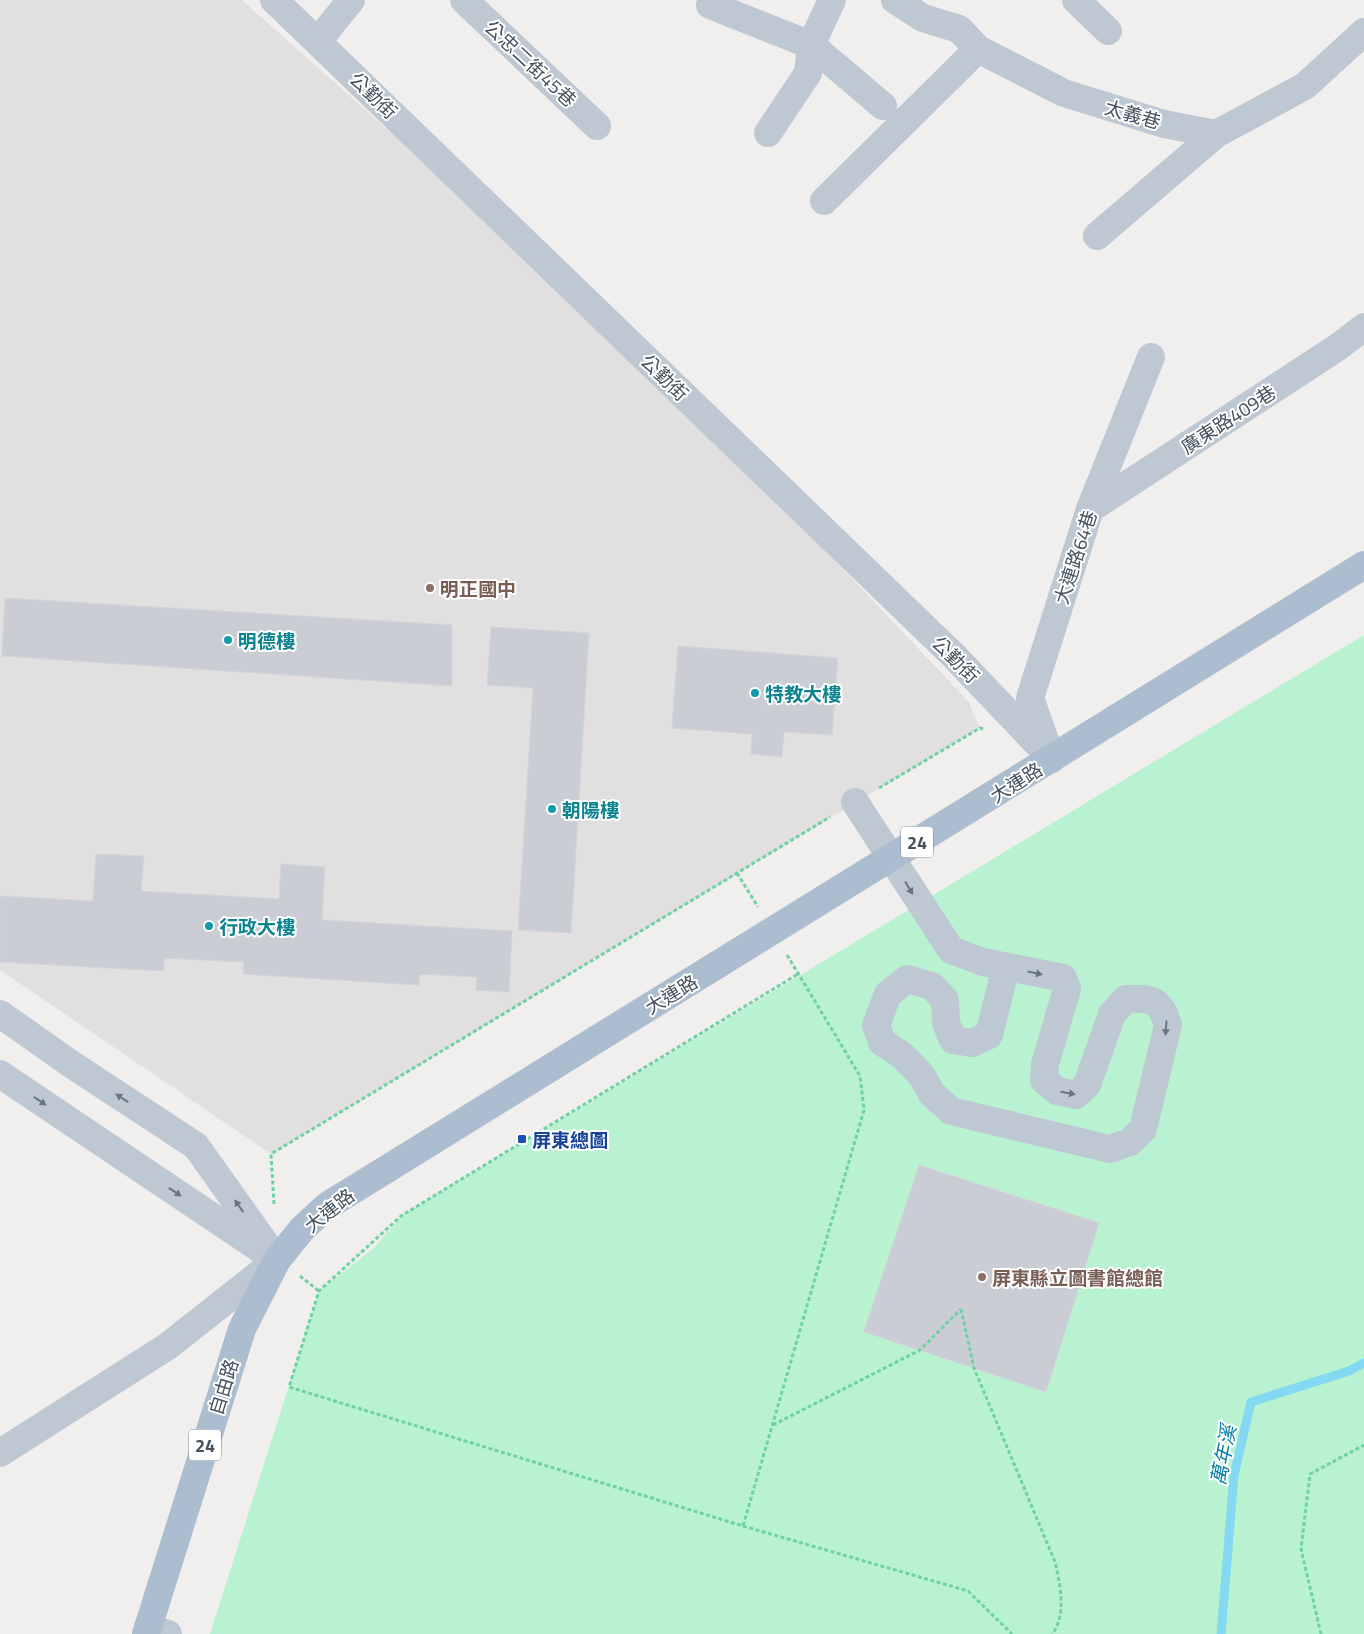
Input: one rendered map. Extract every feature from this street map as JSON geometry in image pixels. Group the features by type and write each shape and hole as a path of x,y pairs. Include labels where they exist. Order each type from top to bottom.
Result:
{"main road":[{"name":"大連路","path":"277,1260 302,1229 327,1206 1052,760 1364,565"},
{"name":"自由路","path":"154,1632 242,1329 277,1260"}],"street":[{"name":"公勤街","path":"274,0 954,656 1052,760"},
{"path":"318,41 351,0"},
{"name":"公忠二街45巷","path":"464,0 598,126"},
{"path":"768,133 808,73 811,45 832,0"},
{"name":"太義巷","path":"895,0 923,18 959,29 978,49 1064,93 1164,124 1216,134"},
{"path":"1076,0 1108,31"},
{"path":"710,5 811,45 883,106"},
{"path":"1096,236 1216,134 1305,86 1364,32"},
{"path":"824,201 978,49"},
{"name":"廣東路409巷","path":"1090,509 1338,347 1364,327"},
{"name":"大連路64巷","path":"1052,760 1030,698 1090,509 1151,357"},
{"path":"855,802 918,904 951,950 983,962 1063,978 1067,989 1045,1064 1044,1080 1057,1091 1076,1095 1087,1085 1112,1014 1126,999 1149,998 1163,1009 1168,1026 1143,1129 1130,1142 1110,1149 951,1111 932,1094 922,1076 903,1056 882,1042 876,1024 888,994 907,979 932,986 945,1000 946,1023 953,1040 972,1043 988,1035 1006,967"},
{"path":"0,1014 71,1064 196,1146 277,1260"},
{"path":"0,1074 277,1260"},
{"name":"大連路","path":"0,1453 168,1346 277,1260"}],"path":[{"path":"274,1212 271,1154 855,802 980,728 986,730"},
{"path":"737,873 860,1076 864,1110 744,1526"},
{"path":"798,974 401,1216 319,1290 289,1387 744,1526 968,1591 1012,1634"},
{"path":"277,1260 319,1290"},
{"path":"772,1426 920,1350 961,1309 974,1368 1055,1562 1062,1593 1056,1629 1052,1634"},
{"path":"1321,1634 1301,1549 1310,1474 1364,1445"}],"shaded area":[{"name":"明正國中","path":"0,0 242,0 527,254 754,475 968,701 980,728 271,1154 0,970"}],"green space":[{"path":"1364,635 1364,1634 210,1634 319,1291 374,1248 401,1216"}],"building":[{"name":"明德樓","path":"5,598 452,625 452,686 2,656"},
{"name":"朝陽樓","path":"491,627 589,633 571,933 518,930 533,688 487,685"},
{"name":"特教大樓","path":"678,646 838,658 832,735 784,732 782,757 751,754 752,734 672,728"},
{"name":"行政大樓","path":"96,854 144,856 141,891 279,899 281,864 325,867 322,920 512,931 509,992 476,990 477,977 420,974 419,985 243,974 244,962 164,958 164,971 0,962 0,896 93,901"},
{"name":"屏東縣立圖書館總館","path":"919,1165 1099,1223 1046,1392 864,1332"}],"waterway":[{"name":"萬年溪","path":"1221,1634 1234,1475 1251,1402 1349,1371 1364,1363"}],"place":[{"name":"明正國中","path":"430,588"},
{"name":"明德樓","path":"228,640"},
{"name":"特教大樓","path":"755,693"},
{"name":"朝陽樓","path":"552,809"},
{"name":"行政大樓","path":"209,926"},
{"name":"屏東總圖","path":"522,1139"},
{"name":"屏東縣立圖書館總館","path":"982,1277"}]}
